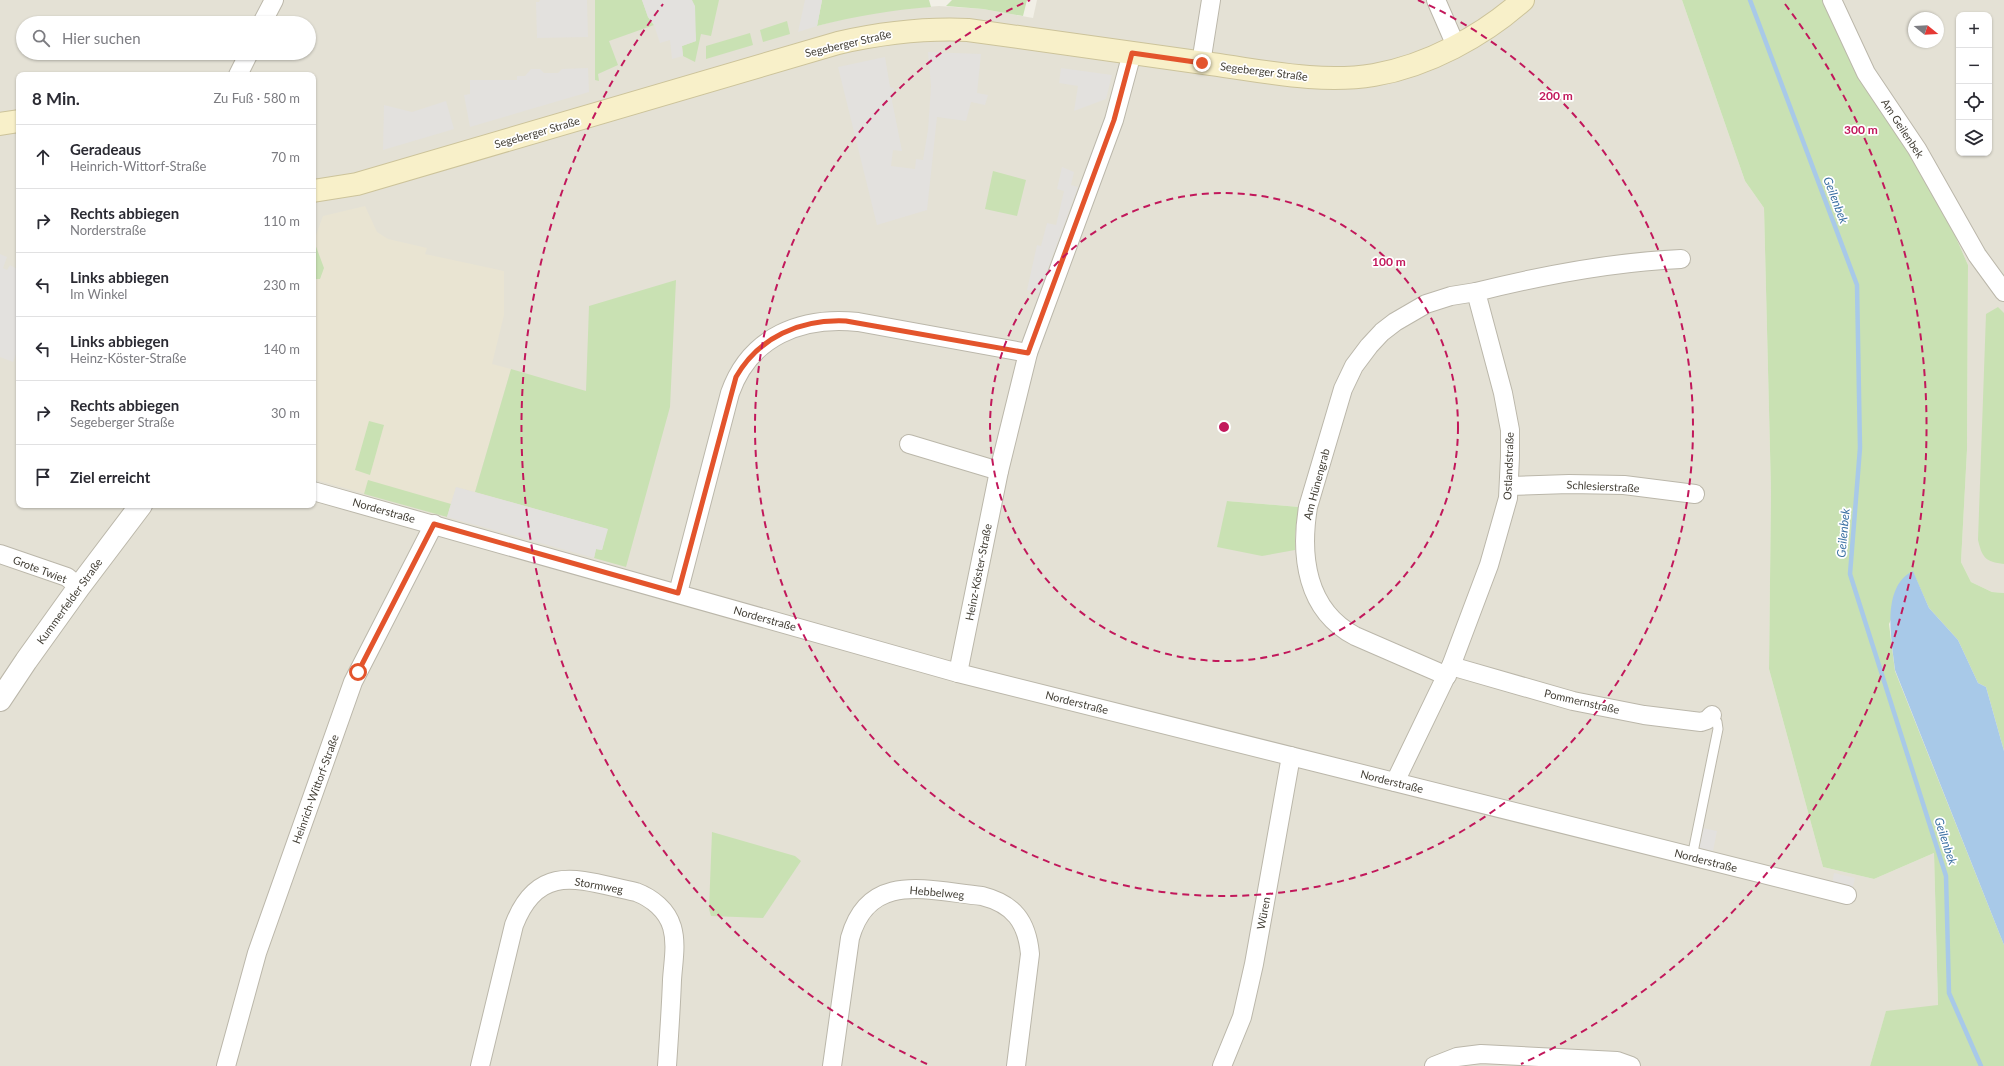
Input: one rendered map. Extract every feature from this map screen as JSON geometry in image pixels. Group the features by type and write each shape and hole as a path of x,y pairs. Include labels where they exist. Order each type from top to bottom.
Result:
{"main road":[{"name":"Segeberger Straße","path":"316,191 357,184 811,51 866,37 898,32 936,29 968,30 1297,76 1354,78 1402,69 1456,46 1482,30 1523,0"},
{"path":"0,124 16,122"}],"street":[{"path":"266,16 274,0"},
{"path":"1202,63 1211,0"},
{"path":"1436,0 1456,46"},
{"name":"Am Geilenbek","path":"1832,0 1866,73 1917,149 1977,255 2004,292"},
{"name":"Heinz-Köster-Straße","path":"958,672 999,471 1028,353 1114,120 1132,53"},
{"path":"239,72 245,60"},
{"path":"1476,292 1568,270 1636,261 1681,259"},
{"name":"Ostlandstraße","path":"1395,782 1449,671 1498,540 1505,515 1510,486 1510,430 1503,393 1476,292"},
{"name":"Am Hünengrab","path":"1449,671 1355,636 1341,627 1320,603 1308,575 1304,543 1305,525 1308,507 1343,389 1354,366 1382,332 1410,312 1438,300 1476,292"},
{"path":"678,593 730,393 743,364 760,347 772,339 797,328 834,320 858,322 1028,353"},
{"path":"909,444 999,471"},
{"name":"Schlesierstraße","path":"1510,486 1569,484 1624,486 1695,494"},
{"name":"Norderstraße","path":"316,492 958,672 1847,895"},
{"name":"Kummerfelder Straße","path":"0,700 79,587 139,508"},
{"name":"Heinrich-Wittorf-Straße","path":"226,1066 257,953 353,682 434,524"},
{"name":"Grote Twiet","path":"0,554 67,577 79,587"},
{"name":"Pommernstraße","path":"1449,671 1609,708 1701,722 1707,720 1712,715"},
{"name":"Würen","path":"1222,1066 1242,1017 1254,964 1291,756"},
{"name":"Stormweg","path":"480,1066 514,925 520,909 529,896 540,888 557,881 575,879 641,894 654,901 668,918 672,927 674,949 667,1066"},
{"name":"Hebbelweg","path":"832,1066 850,938 854,923 862,910 882,894 909,888 982,896 994,899 1004,904 1020,920 1029,941 1030,954 1016,1066"},
{"path":"1434,1066 1457,1057 1481,1054 1581,1063 1617,1061 1631,1066"}],"lane":[{"path":"1692,857 1718,729 1717,722 1712,715"}],"shaded area":[{"path":"0,0 822,0 817,26 854,16 887,10 939,6 983,9 1033,18 1037,0 1682,0 1745,181 1764,208 1771,491 1769,669 1823,867 1874,879 1934,853 1938,1006 1886,1012 1870,1066 0,1066","holes":["1227,501 1299,507 1296,519 1295,550"]},
{"path":"540,0 587,0 588,37 537,38 536,2 539,2"},
{"path":"642,0 692,0 695,6 696,41 682,46 683,56 672,59 670,40 660,43 654,25 648,17"},
{"path":"805,0 822,0 817,26 798,32"},
{"path":"1825,0 2004,0 2004,593 1992,592 1971,582 1961,562 1967,450 1968,265 1947,217 1855,65"},
{"path":"928,52 981,54 977,93 988,95 985,105 971,102 966,121 937,117 927,210 877,225 838,67 885,57 890,87 894,88 892,101 902,151 893,150 891,166 915,169 916,159 923,160 928,130 931,86"},
{"path":"588,68 589,92 470,127 464,95 470,94 470,80 517,80 517,76 525,76 531,69 540,69 544,73 558,73 562,69"},
{"path":"1061,68 1112,75 1106,99 1074,111 1078,86 1059,83"},
{"path":"446,101 454,129 383,150 384,105 412,112"},
{"path":"1062,167 1074,172 1071,185 1078,187 1039,293 1027,290 1037,245 1041,246 1047,223 1056,225 1064,191 1057,189"},
{"path":"365,206 377,232 388,239 427,248 425,254 504,271 504,315 492,364 511,369 475,492 456,487 447,517 316,480 316,235 323,216"},
{"path":"0,254 7,257 3,268 7,270 10,265 16,268 16,354 13,362 0,357"},
{"path":"456,487 608,529 602,550 596,549 594,558 447,517"},
{"path":"1703,828 1717,831 1713,851 1699,848"},
{"path":"1834,873 1855,878 1852,890 1832,885"}],"green space":[{"path":"595,0 642,0 648,17 654,25 609,41 618,65 598,74 599,81 595,80"},
{"path":"692,0 719,0 711,36 701,34 695,62 683,56 682,46 696,41"},
{"path":"822,0 929,0 931,7 874,14 817,26"},
{"path":"952,0 1027,0 1023,16 983,9 946,6"},
{"path":"1682,0 1825,0 1855,65 1947,217 1968,265 1967,450 1961,562 1971,582 1992,592 2004,593 2004,751 1986,687 1978,683 1958,640 1929,608 1913,572 1889,624 1895,671 2004,945 2004,1066 1870,1066 1886,1011 1938,1005 1934,853 1874,879 1823,867 1769,669 1771,491 1764,208 1745,181"},
{"path":"787,21 790,34 763,42 760,30"},
{"path":"750,33 753,45 706,59 706,46"},
{"path":"993,171 1026,180 1017,216 985,209"},
{"path":"316,246 324,268 320,279 316,279"},
{"path":"676,280 670,407 626,567 594,558 596,549 602,550 607,529 475,492 511,369 586,391 589,306"},
{"path":"1998,307 2004,313 2004,564 1992,562 1985,558 1978,540 1986,314"},
{"path":"369,421 384,425 370,475 355,470"},
{"path":"368,480 451,504 447,517 364,494"},
{"path":"1227,501 1299,507 1295,536 1295,550 1262,556 1217,547"},
{"path":"712,832 795,856 801,861 763,918 711,916 709,909"}],"water":[{"path":"1913,571 1929,608 1958,640 1978,683 1986,687 2004,751 2004,945 1895,670 1890,616 1892,602 1896,589 1903,579"}],"waterway":[{"name":"Geilenbek","path":"1750,0 1857,285 1860,448 1850,574 1946,876 1949,993 1981,1066"}],"route":[{"path":"358,672 434,524 678,593 730,393 736,377 743,364 751,355 760,347 784,333 810,324 834,320 858,322 1028,353 1114,120 1132,53 1202,63"}]}
